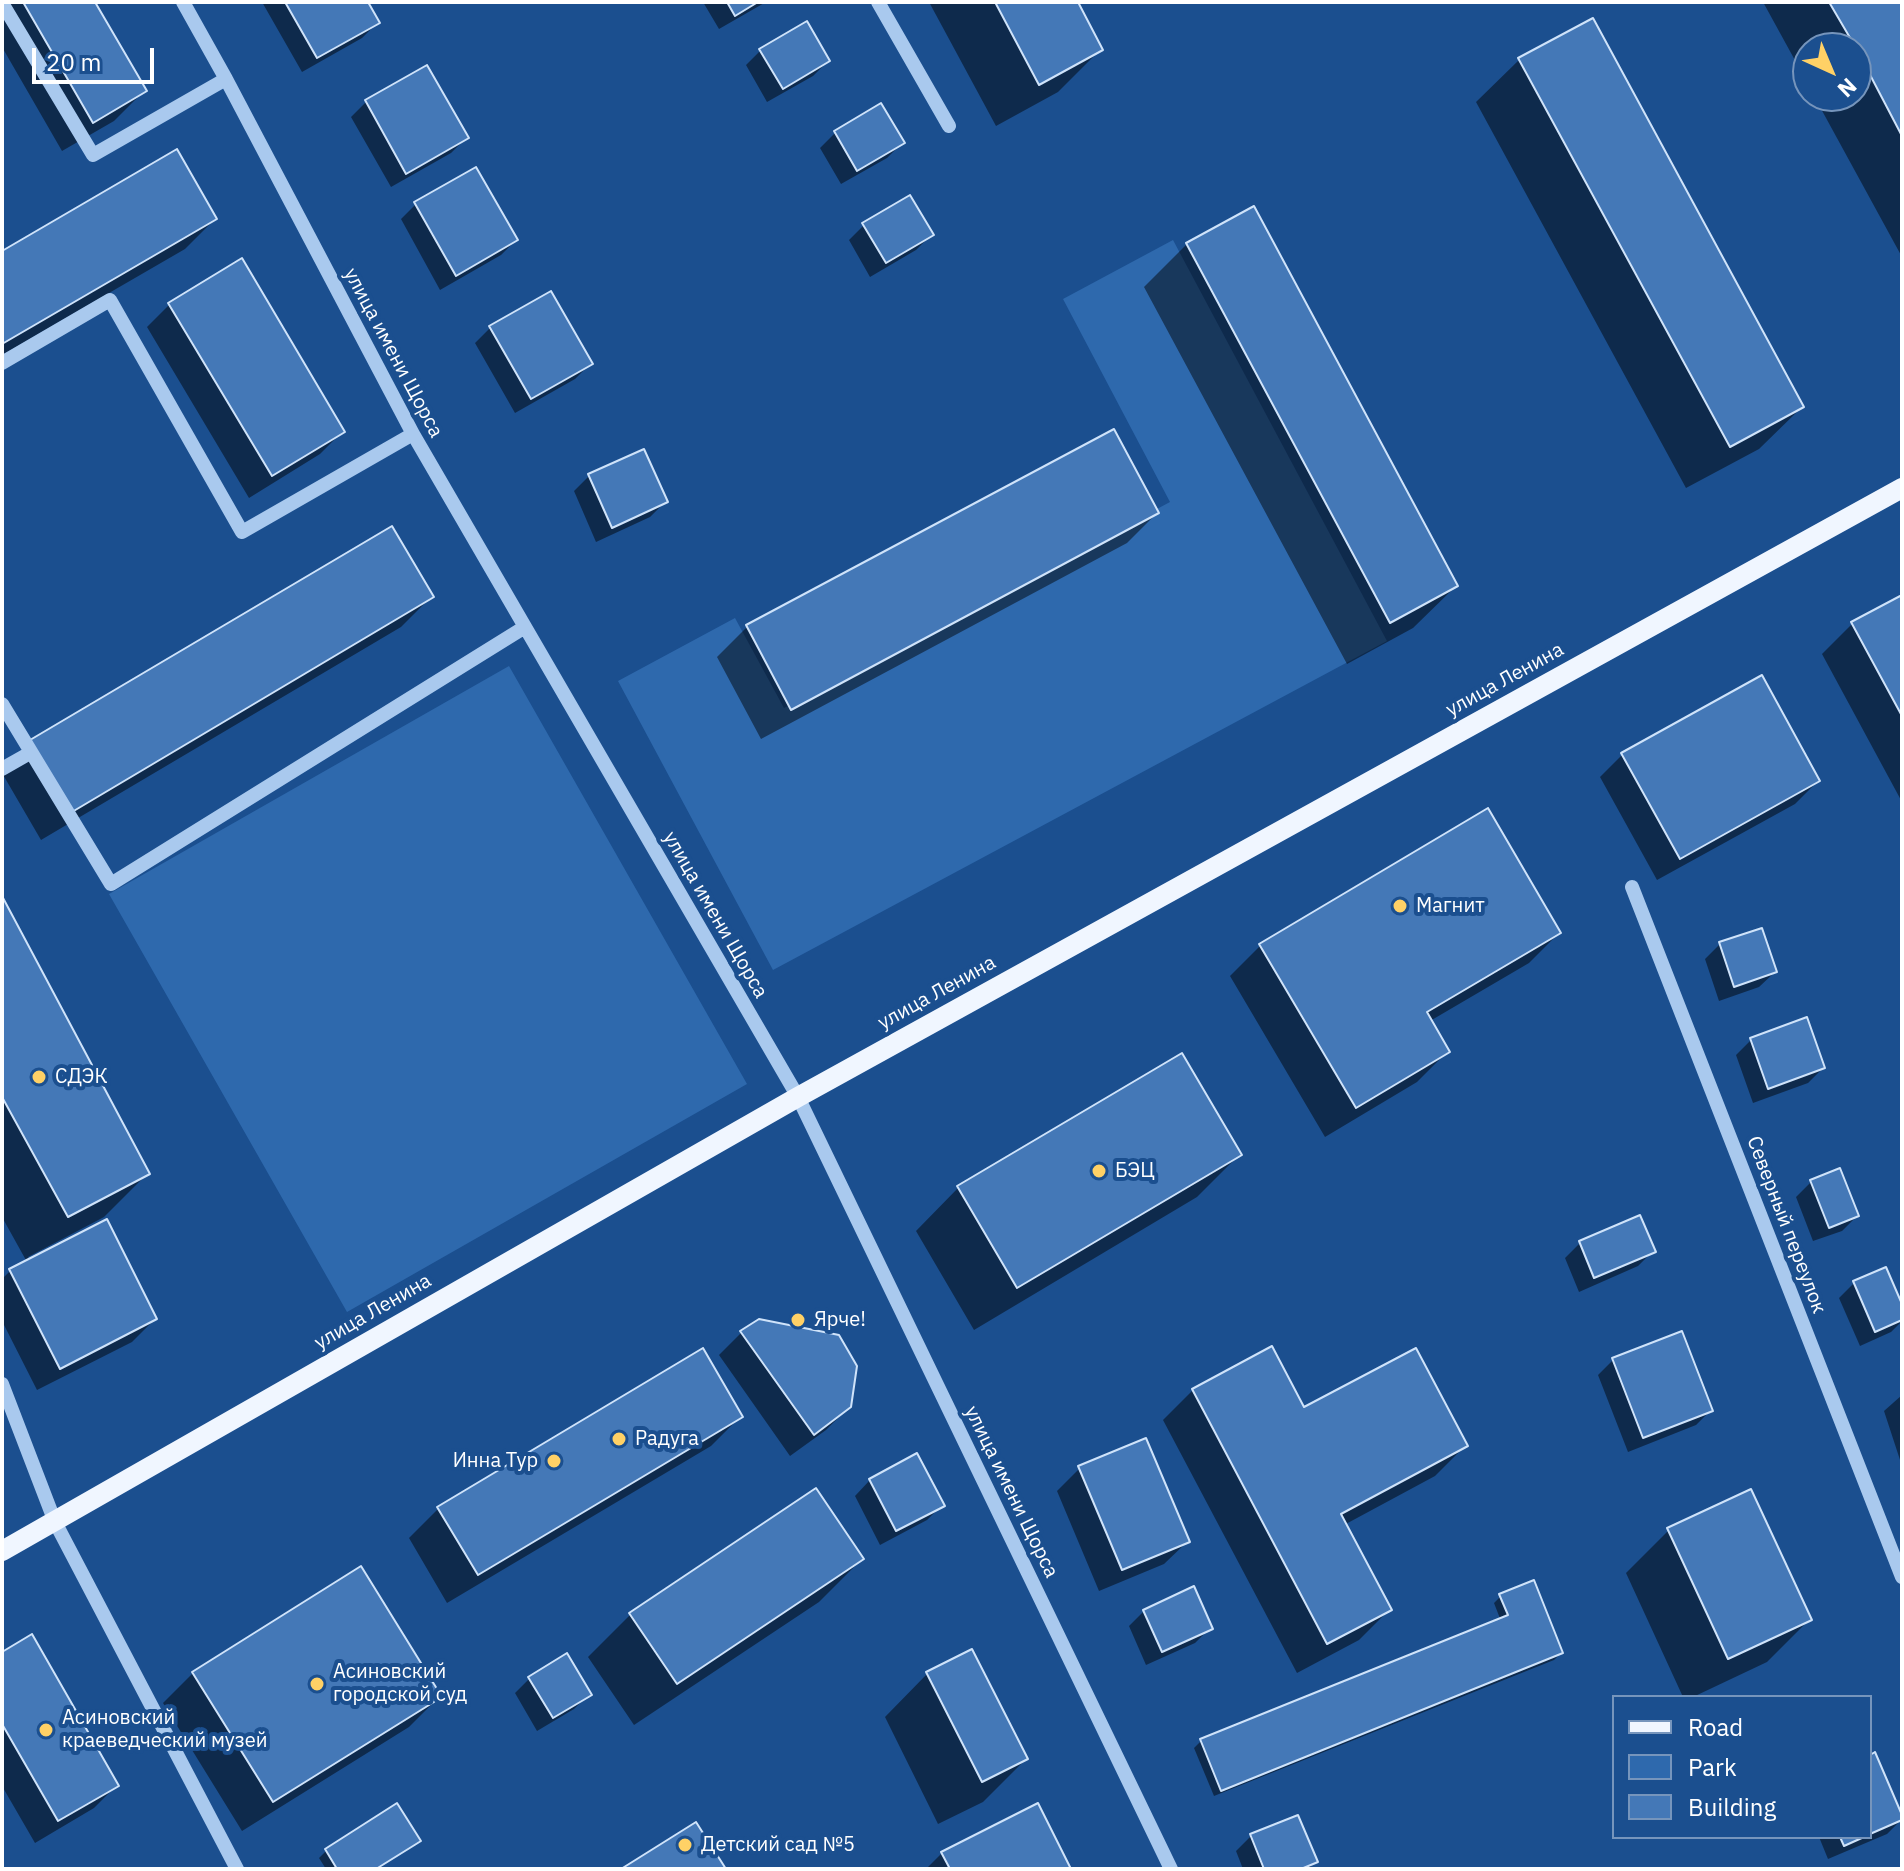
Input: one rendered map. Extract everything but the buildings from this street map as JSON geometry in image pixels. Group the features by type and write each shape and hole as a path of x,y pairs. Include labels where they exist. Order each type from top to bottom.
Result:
{"main road":[{"name":"улица Ленина","path":"2,1551 798,1097 1902,488"}],"street":[{"name":"улица имени Щорса","path":"183,2 413,434 798,1097 1171,1869"},
{"path":"878,2 949,126"},
{"path":"2,3 93,155 226,79"},
{"path":"2,363 110,300 242,532 413,434"},
{"path":"2,704 111,884 525,627"},
{"path":"2,769 30,753"},
{"name":"Северный переулок","path":"1632,887 1902,1577"},
{"path":"2,1384 55,1522 237,1869"}],"green space":[{"path":"1173,240 1387,641 773,970 618,681 735,618 784,708 1170,502 1063,299"},
{"path":"509,666 747,1084 347,1312 109,894"}],"place":[{"name":"Магнит","path":"1400,906"},
{"name":"СДЭК","path":"39,1077"},
{"name":"БЭЦ","path":"1099,1171"},
{"name":"Ярче!","path":"798,1320"},
{"name":"Радуга","path":"619,1439"},
{"name":"Инна Тур","path":"554,1461"},
{"name":"Асиновский городской суд","path":"317,1684"},
{"name":"Асиновский краеведческий музей","path":"46,1730"},
{"name":"Детский сад №5","path":"685,1845"}]}
